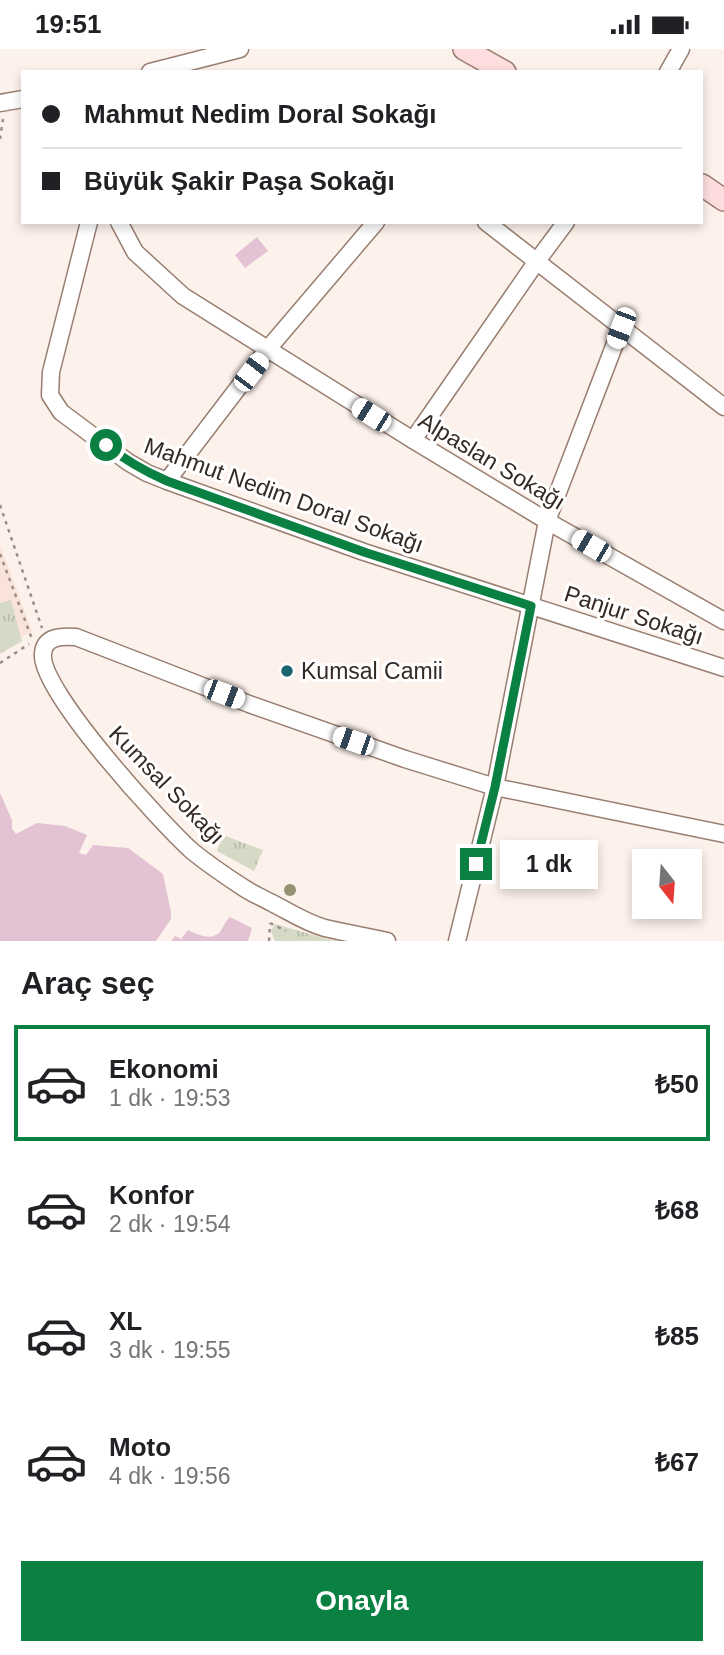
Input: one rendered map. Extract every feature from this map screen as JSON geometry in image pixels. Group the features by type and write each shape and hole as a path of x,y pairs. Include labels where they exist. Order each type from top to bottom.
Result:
{"street":[{"path":"158,70 240,49"},
{"path":"464,49 496,65"},
{"path":"669,70 681,49"},
{"path":"0,103 21,99"},
{"path":"703,186 724,200"},
{"name":"Mahmut Nedim Doral Sokağı","path":"88,224 51,372 50,395 61,412 147,473 364,552 531,606"},
{"name":"Alpaslan Sokağı","path":"120,224 135,252 183,296 547,521 724,621"},
{"path":"167,481 267,350 374,224"},
{"path":"489,224 724,407"},
{"path":"413,440 565,224"},
{"path":"457,941 495,787 547,521 621,328"},
{"name":"Panjur Sokağı","path":"531,606 724,668"},
{"path":"48,643 57,637 76,637 249,704 405,759 495,787 724,834"},
{"name":"Kumsal Sokağı","path":"48,643 42,655 44,667 76,721 129,785 192,850 245,889 306,921 387,941"}],"path":[{"path":"0,505 48,643"},
{"path":"0,554 33,642 0,663"}],"shaded area":[{"path":"257,237 268,251 245,268 235,255"},
{"path":"0,545 32,631 0,650"},
{"path":"0,793 16,834 37,823 65,826 87,835 79,853 86,855 93,845 128,848 163,874 171,919 156,941 0,941"},
{"path":"230,917 252,928 248,941 171,941 175,936 181,939 188,930 204,936 216,935"}],"green space":[{"path":"11,600 22,641 0,654 0,603"},
{"path":"223,835 263,850 254,871 217,851"},
{"path":"275,924 334,941 275,941 271,931"}],"place":[{"name":"Kumsal Camii","path":"287,671"}],"route":[{"path":"106,445 128,462 167,481 364,552 531,606 495,787 476,864"}]}
